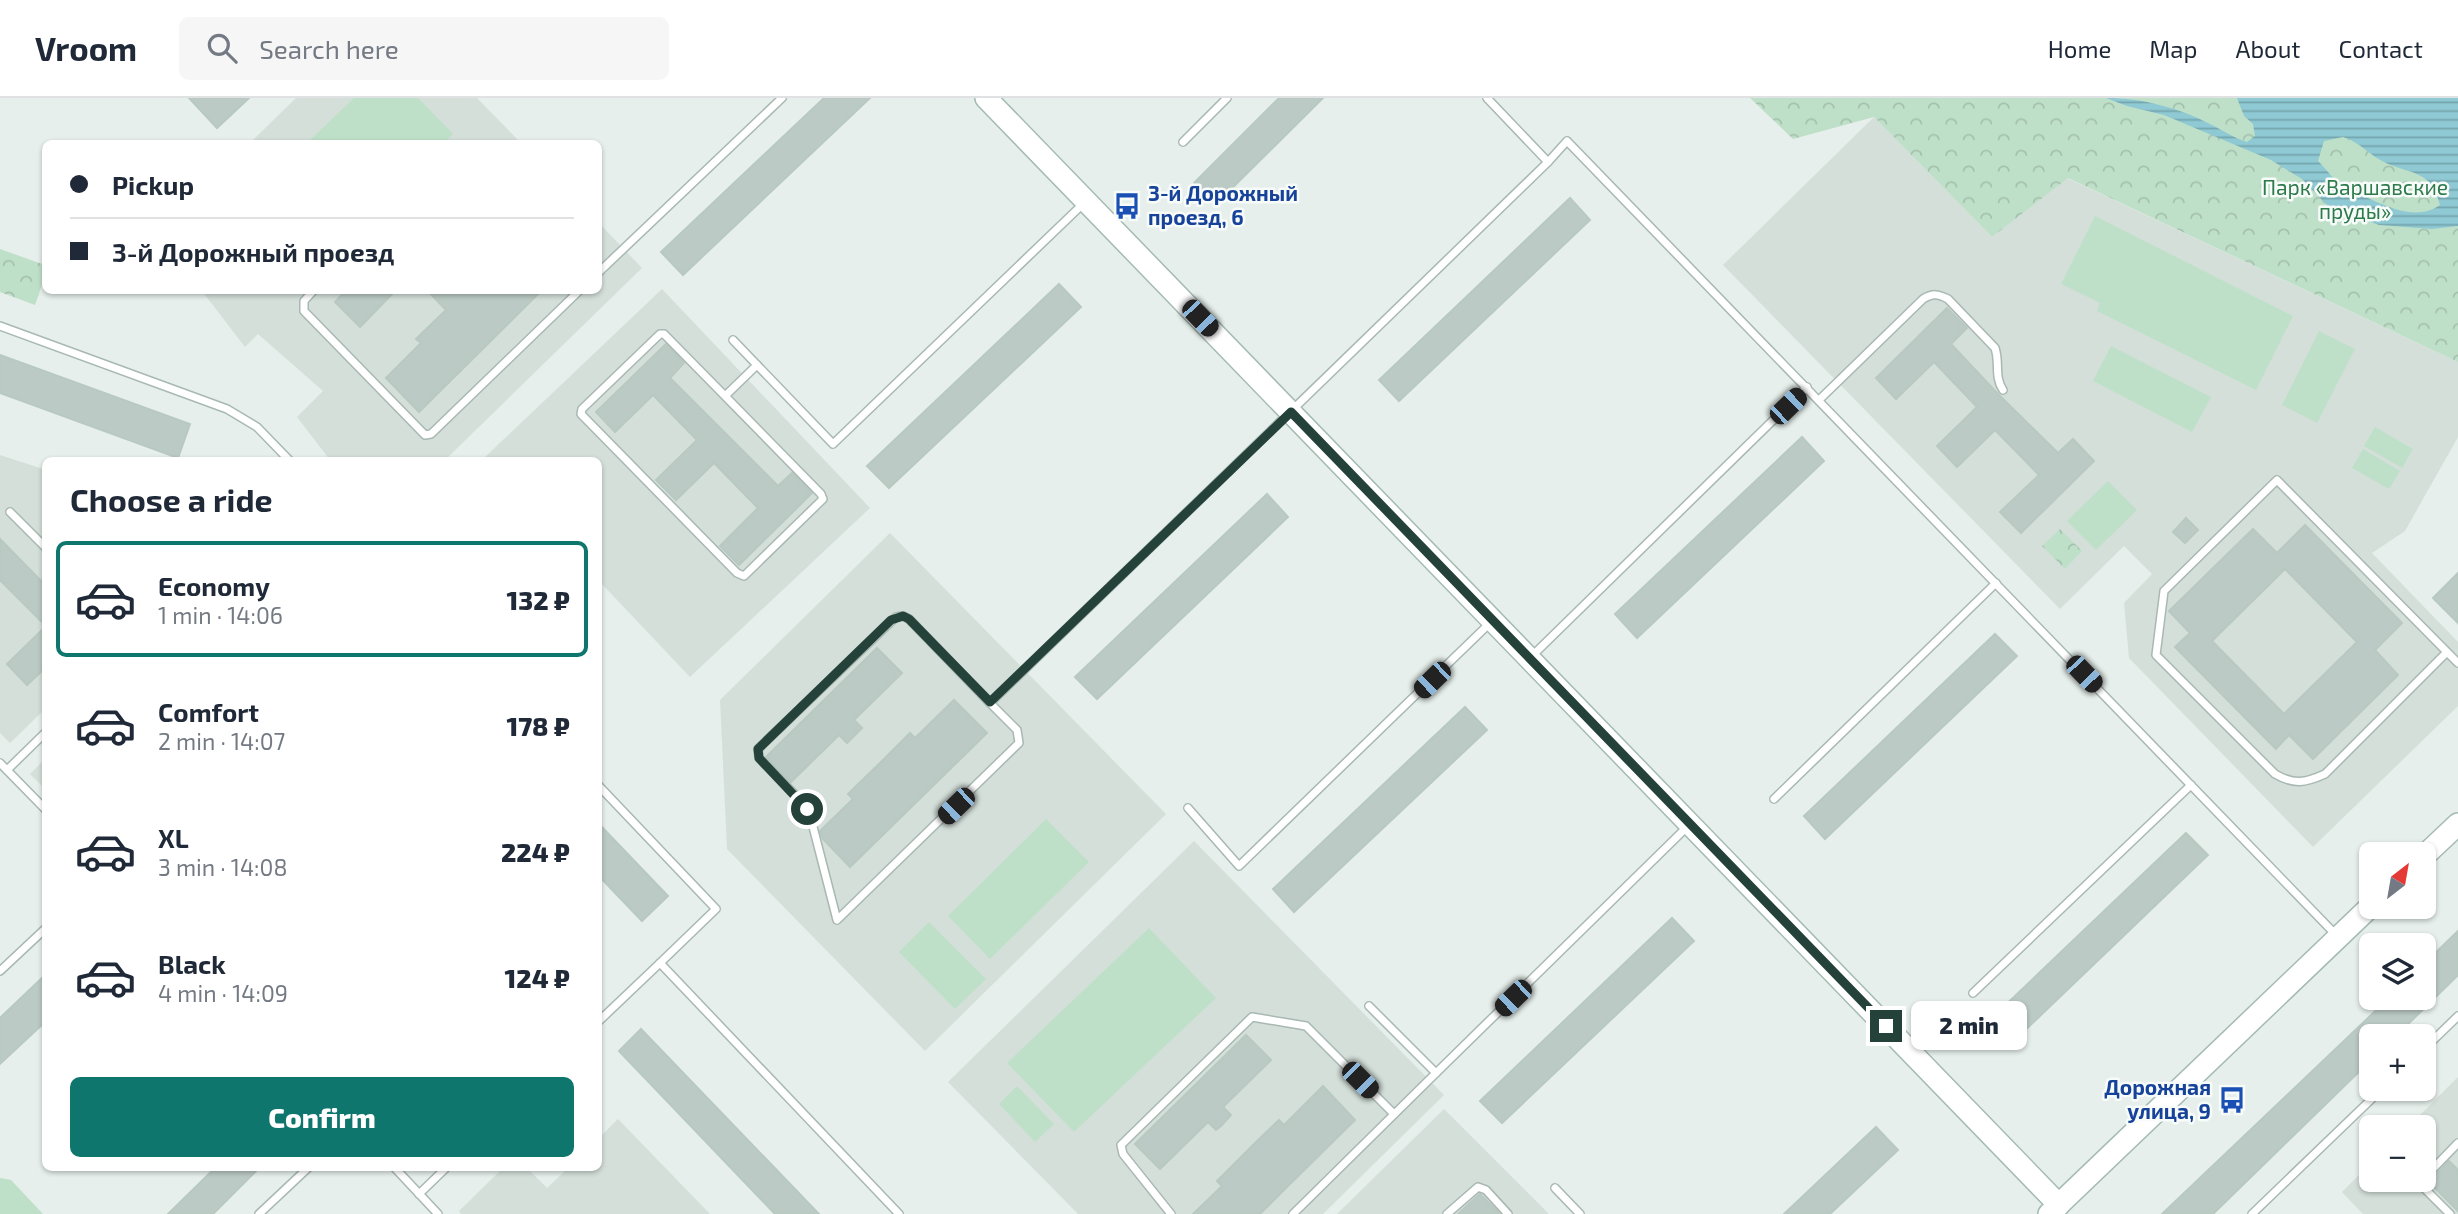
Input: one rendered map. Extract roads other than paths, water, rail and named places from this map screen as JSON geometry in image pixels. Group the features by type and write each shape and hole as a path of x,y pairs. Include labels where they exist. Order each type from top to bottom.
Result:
{"street":[{"path":"986,98 1689,824 2054,1210 2359,917"},
{"path":"2436,845 2458,824"}],"lane":[{"path":"602,269 782,98"},
{"path":"1183,142 1227,98"},
{"path":"1487,98 1548,162"},
{"path":"990,702 1567,141 2338,937"},
{"path":"733,340 833,444 1086,201"},
{"path":"310,294 303,301 304,311 425,435 431,434 576,294"},
{"path":"1819,400 1923,299 1938,294 1948,299 1992,343 1997,352 1997,378 2003,390"},
{"path":"0,326 227,409 257,427 286,457"},
{"path":"660,334 668,338 725,396 823,497 821,502 744,576 737,573 581,414 582,409 660,334"},
{"path":"725,396 757,365"},
{"path":"1529,658 1807,387"},
{"path":"2447,652 2325,774 2308,782 2297,783 2275,774 2156,654 2164,591 2277,480 2458,663"},
{"path":"10,512 42,544"},
{"path":"1774,799 1996,583"},
{"path":"896,617 909,619 990,702 1017,730 1019,743 837,920 810,815 801,801 759,758 758,749 896,617"},
{"path":"1188,808 1239,866 1493,620"},
{"path":"7,770 42,736"},
{"path":"0,763 42,806"},
{"path":"1973,993 2191,785"},
{"path":"602,789 716,909 602,1018"},
{"path":"1293,1214 1689,824"},
{"path":"0,971 42,932"},
{"path":"660,963 899,1214"},
{"path":"1369,1006 1436,1073"},
{"path":"2436,1037 2458,1016"},
{"path":"1171,1214 1123,1154 1121,1145 1252,1017 1306,1026 1394,1114"},
{"path":"2252,1214 2369,1101"},
{"path":"2436,1166 2458,1143"},
{"path":"259,1214 305,1171"},
{"path":"398,1171 438,1214"},
{"path":"419,1194 443,1171"},
{"path":"1447,1214 1478,1187 1486,1190 1508,1214"},
{"path":"1555,1188 1580,1214"},
{"path":"2429,1192 2450,1214"}],"water":[{"path":"2106,98 2147,102 2174,109 2247,142 2255,136 2253,124 2244,116 2237,98 2458,98 2458,226 2432,229 2379,225 2328,206 2302,179 2271,160 2164,115","holes":["2343,137 2380,160 2426,179 2432,185 2440,205 2421,212 2401,211 2344,187 2318,161 2324,141"]}],"place":[{"name":"3-й Дорожный проезд, 6","path":"1127,206"},
{"name":"Дорожная улица, 9","path":"2232,1100"}],"park label":[{"name":"Парк «Варшавские пруды»","path":"2355,200"}]}
